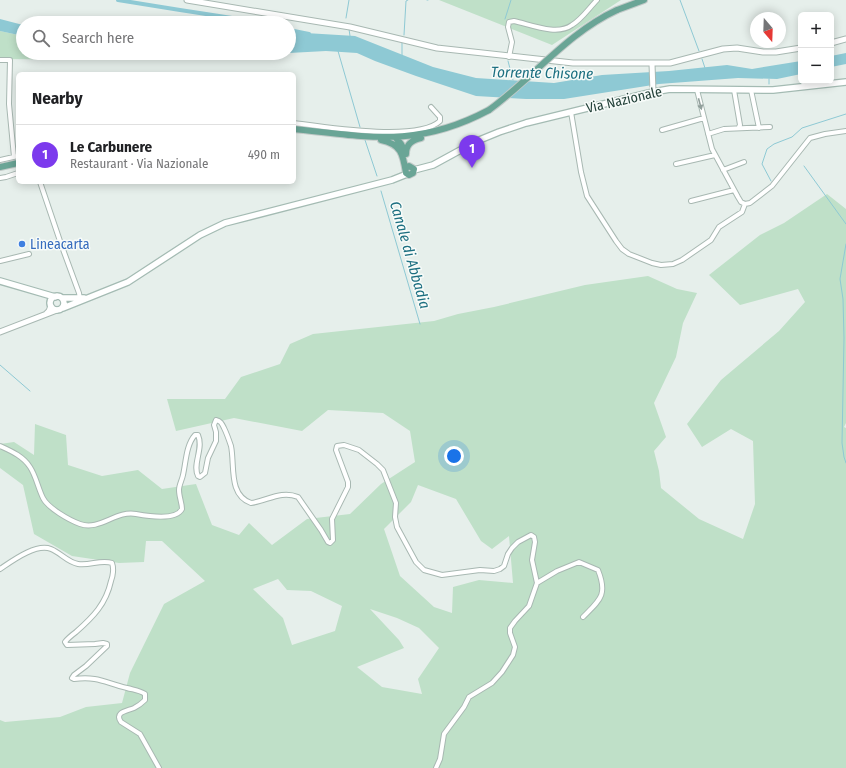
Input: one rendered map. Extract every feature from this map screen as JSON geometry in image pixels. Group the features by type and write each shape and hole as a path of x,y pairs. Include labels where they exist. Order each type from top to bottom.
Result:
{"main road":[{"path":"296,129 396,138 439,131 458,124 488,110 571,39 589,26 617,10 644,0"},
{"name":"Via Nazionale","path":"88,298 128,282 200,235 225,223 392,180 409,170 433,165 477,141 499,132 571,112 670,89 786,89 846,82"},
{"path":"406,154 407,147 414,140 456,129 471,122 477,116"},
{"path":"367,136 384,140 397,147 403,155 409,170"},
{"path":"396,138 406,154 409,170"},
{"path":"0,167 16,163"},
{"path":"0,280 62,298 88,298"},
{"path":"40,292 51,304 53,309 60,309 88,298"},
{"path":"51,304 52,299 55,296"},
{"path":"60,309 64,304 62,298"}],"street":[{"path":"187,0 284,16"},
{"path":"509,57 512,42 508,27 509,22 514,21 549,29 562,30 576,22 597,0"},
{"path":"296,18 350,27 437,48 509,57 581,63 652,64 678,62 723,49 737,48 763,52 776,52 798,48"},
{"path":"834,42 846,39"},
{"path":"0,60 10,60 9,104 16,156 0,160"},
{"path":"652,64 653,92"},
{"path":"697,90 715,155 741,202 745,204"},
{"path":"734,90 740,125 739,128"},
{"path":"750,90 759,128"},
{"path":"296,123 353,130 391,132 430,128 440,121 440,117 431,107"},
{"path":"571,112 581,172 587,196 616,241 622,249 629,254 661,265 678,262 707,243 714,236 719,227 742,212 745,204"},
{"path":"662,130 704,118"},
{"path":"708,134 724,129 770,127"},
{"path":"745,204 750,203 772,186 810,138 846,131"},
{"path":"676,164 715,155"},
{"path":"722,170 744,162"},
{"path":"0,178 16,174"},
{"path":"41,184 61,244 80,293 80,299"},
{"path":"691,201 734,190"},
{"path":"0,261 28,254"},
{"path":"45,315 49,311 51,304"},
{"path":"0,332 60,309"},
{"path":"0,446 23,459 30,467 44,500 50,507 80,524 89,526 98,524 124,513 156,516 172,516 179,514 182,507 180,483 187,453 193,437 195,435 198,435 199,437 200,450 196,472 200,477 205,473 208,458 216,441 214,422 218,420 230,443 235,486 241,496 251,503 274,496 294,495 298,497 330,543 333,540 332,519 348,487 348,482 336,450 337,446 344,445 360,450 383,470 396,503 395,517 397,527 416,562 420,567 430,572 442,575 480,570 494,571 500,569 504,566 508,554 518,542 531,535 534,537 535,542 532,560 537,583 529,606 515,620 510,628 510,633 515,647 513,655 502,672 492,683 469,696 464,707 444,734 440,759 436,768"},
{"path":"0,568 30,551 46,548 76,564 87,565 105,562 112,563 112,576 108,594 104,603 65,642 68,645 105,643 107,646 72,678 74,680 85,678 98,679 140,691 145,694 145,700 135,708 122,712 119,715 119,719 121,722 142,736 159,768"},
{"path":"537,583 557,570 579,562 598,570 602,582 600,600 583,617"}],"green space":[{"path":"439,0 621,0 552,45"},
{"path":"0,31 16,34 16,59 0,59"},
{"path":"827,194 846,209 846,423 844,427 846,428 846,768 0,768 0,720 5,722 60,717 86,707 122,703 130,673 164,604 205,581 162,541 146,541 144,562 119,563 72,556 34,534 23,485 0,468 0,444 14,442 34,455 35,424 66,435 68,465 102,476 138,470 162,489 196,484 212,525 239,535 249,523 272,545 307,519 350,514 381,484 415,462 410,431 383,413 328,410 302,431 234,418 176,431 167,399 225,399 241,377 280,364 290,344 313,334 434,321 458,314 585,285 648,276 677,289 697,293 683,323 676,357 654,403 666,437 654,451 661,488 699,519 743,539 755,504 753,441 731,429 702,447 687,424 721,380 779,331 805,302 798,289 740,305 709,275 760,235 784,223","holes":["418,485 456,499 481,541 492,549 509,536 513,583 479,580 453,587 452,613 434,607 400,576 384,529 411,502","278,579 287,590 311,591 342,606 335,631 292,645 283,618 253,589","370,609 397,618 419,628 439,648 418,679 422,694 382,687 357,667 404,648 399,640"]}],"water":[{"path":"0,19 16,23 16,34 0,31"},
{"path":"296,32 355,36 433,67 476,78 554,83 602,75 669,71 727,65 752,69 798,61 798,75 777,79 738,78 659,84 564,99 526,99 476,96 416,76 357,53 326,51 296,53"},
{"path":"846,53 846,64 834,66 834,55"}],"waterway":[{"path":"118,0 219,16"},
{"path":"346,18 349,0"},
{"path":"404,35 406,1 408,0"},
{"path":"505,19 511,0"},
{"path":"680,0 699,51"},
{"path":"349,29 350,36"},
{"path":"296,31 309,34"},
{"path":"402,42 402,55"},
{"name":"Canale di Abbadia","path":"338,51 360,127"},
{"path":"702,59 705,68"},
{"name":"Torrente Chisone","path":"508,61 513,80"},
{"path":"769,79 769,84"},
{"name":"Canale di Abbadia","path":"771,181 762,164 767,149 774,144 792,137 802,128 846,114"},
{"name":"Canale di Abbadia","path":"365,140 377,176"},
{"path":"804,166 846,224"},
{"name":"Canale di Abbadia","path":"381,191 420,324"},
{"path":"846,244 840,279 843,299 844,338 842,443 846,463"},
{"name":"Canale di Abbadia","path":"0,365 30,391"}],"place":[{"name":"Le Carbunere","path":"472,168"},
{"name":"Lineacarta","path":"22,244"}]}
